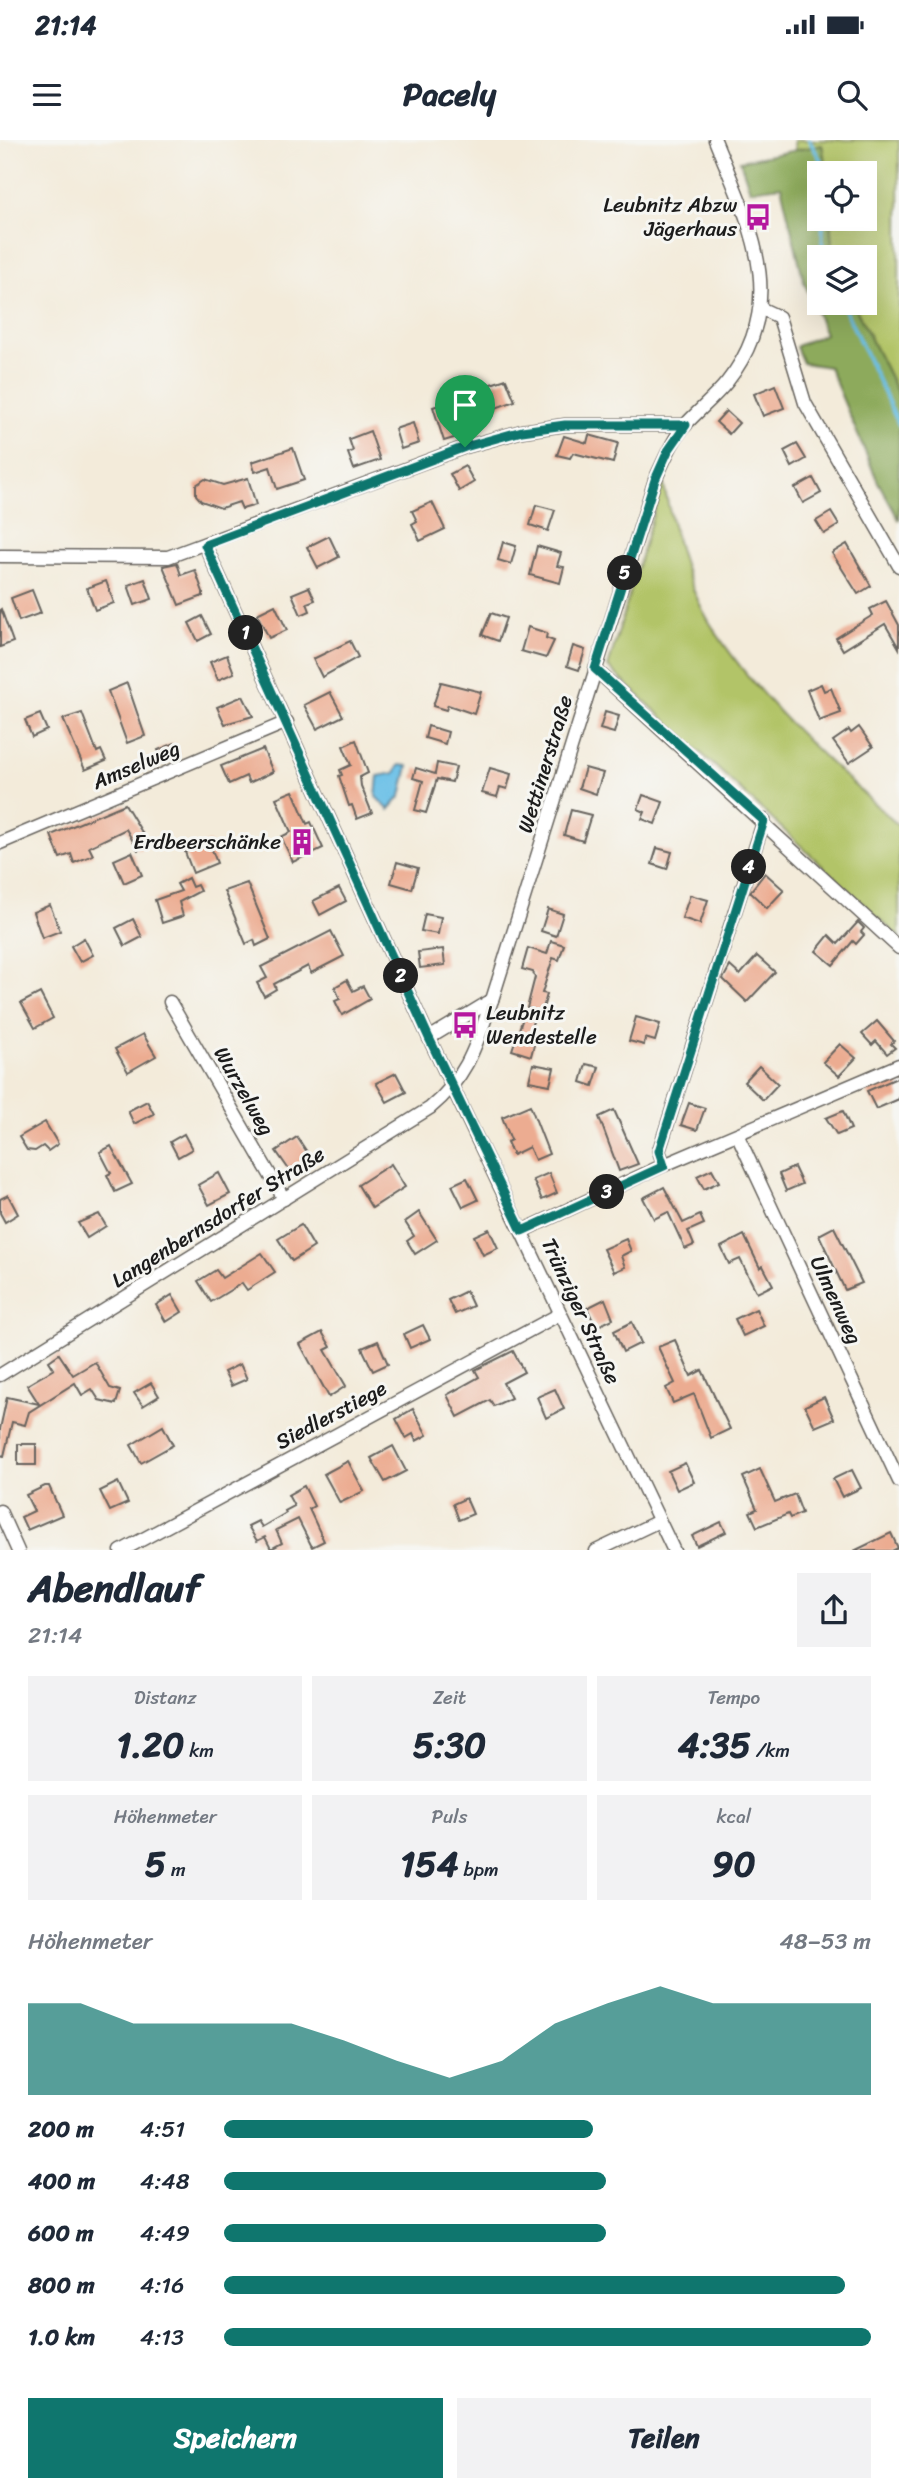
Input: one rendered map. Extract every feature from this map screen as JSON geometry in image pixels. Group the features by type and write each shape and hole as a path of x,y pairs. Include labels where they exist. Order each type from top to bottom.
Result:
{"street":[{"path":"715,140 757,243 761,276 760,308 779,317 810,413 899,566"},
{"name":"Wettinerstraße","path":"454,1088 492,1000 655,480 668,451 686,425 729,379 752,338 760,308"},
{"path":"0,556 168,557 465,447 522,431 565,425 686,425"},
{"name":"Trünziger Straße","path":"205,545 429,1038 674,1550"},
{"path":"595,669 764,821 899,948"},
{"name":"Amselweg","path":"0,843 287,722"},
{"path":"664,1166 659,1151 764,821"},
{"path":"429,1038 492,1000"},
{"name":"Wurzelweg","path":"170,1002 284,1199"},
{"path":"522,1231 664,1166 899,1065"},
{"name":"Langenbernsdorfer Straße","path":"0,1375 430,1108 454,1088"},
{"name":"Ulmenweg","path":"738,1136 899,1481"},
{"name":"Siedlerstiege","path":"121,1550 561,1314"},
{"path":"0,1511 18,1550"},
{"path":"596,1550 659,1521"}],"green space":[{"path":"794,140 899,140 899,396 859,315 877,315 877,245 832,245 831,231 877,231 877,161 825,161 822,145 795,152"},
{"path":"822,145 825,161 807,161 807,231 831,231 832,245 807,245 807,289 781,186 750,190 740,161"},
{"path":"817,315 859,315 899,396 899,520 878,482 829,367 803,363 796,347 825,334"},
{"path":"663,481 686,572 710,623 729,652 797,731 899,826 899,937 608,667"}],"water":[{"path":"399,765 408,766 401,796 389,810 376,797 378,776 395,773"}],"building":[{"path":"506,379 515,401 493,409 485,386"},
{"path":"775,385 784,408 763,416 754,394"},
{"path":"462,398 468,418 453,423 457,437 444,441 433,407"},
{"path":"726,411 739,423 729,434 716,422"},
{"path":"413,423 419,443 401,449 395,429"},
{"path":"370,431 380,460 354,469 348,453 353,451 349,439"},
{"path":"589,435 618,443 613,463 573,453 570,458 557,455 564,436 587,443"},
{"path":"797,444 806,459 792,467 784,451"},
{"path":"293,448 304,480 277,489 270,467 255,472 252,462"},
{"path":"465,466 474,482 459,491 450,474"},
{"path":"248,478 256,505 242,509 239,502 221,508 201,501 196,495 196,485 205,479 223,485"},
{"path":"813,478 821,493 803,503 795,488"},
{"path":"432,502 445,529 420,541 412,524 417,521 412,511"},
{"path":"536,505 555,510 548,531 530,525"},
{"path":"831,512 839,525 824,534 816,521"},
{"path":"329,536 339,557 318,568 307,547"},
{"path":"503,542 516,546 511,564 498,560"},
{"path":"847,544 871,586 858,594 832,553"},
{"path":"537,546 561,553 557,566 564,567 560,583 530,575"},
{"path":"177,563 181,575 195,570 203,592 203,596 179,605 163,566"},
{"path":"145,579 152,599 135,605 128,585"},
{"path":"106,581 114,603 95,610 87,588"},
{"path":"309,587 315,600 307,603 310,611 301,615 292,594"},
{"path":"32,590 41,613 19,621 11,598"},
{"path":"886,601 899,625 899,648 885,624 843,650 836,638 873,615 870,609"},
{"path":"275,605 287,630 269,638 257,614"},
{"path":"0,610 13,642 0,647"},
{"path":"491,613 506,618 498,641 482,635"},
{"path":"202,616 211,634 198,641 189,623"},
{"path":"528,627 547,633 546,638 554,641 546,658 521,651"},
{"path":"350,641 358,657 322,677 313,659"},
{"path":"573,646 585,650 579,670 567,666"},
{"path":"227,655 234,673 218,680 210,662"},
{"path":"441,682 481,692 474,714 448,705 446,710 433,706"},
{"path":"127,683 145,736 127,743 108,691"},
{"path":"821,684 824,691 831,688 841,713 819,721 807,690"},
{"path":"330,692 343,716 317,729 304,705"},
{"path":"243,696 253,716 225,724 217,707"},
{"path":"605,712 619,716 614,733 600,729"},
{"path":"82,713 97,752 101,750 106,761 85,770 63,719"},
{"path":"40,714 47,730 32,737 25,720"},
{"path":"428,726 448,732 445,744 425,738"},
{"path":"859,727 873,747 849,763 833,741"},
{"path":"356,740 368,773 360,777 361,786 372,813 357,819 352,805 349,806 339,776 342,775 340,770 351,765 343,746"},
{"path":"175,743 180,755 163,762 158,750"},
{"path":"263,749 273,772 249,783 246,776 229,784 221,766"},
{"path":"437,763 456,767 452,782 437,779 426,813 415,810 423,781 413,778 416,768 435,774"},
{"path":"490,768 511,774 507,789 500,787 497,797 482,793"},
{"path":"585,768 603,773 596,794 579,788"},
{"path":"293,791 307,824 311,822 323,848 293,862 281,837 291,832 276,798"},
{"path":"643,795 663,802 655,824 642,819 645,812 638,809"},
{"path":"125,804 149,844 138,850 126,829 89,847 93,855 74,863 71,854 60,858 51,835"},
{"path":"571,810 591,815 583,841 564,835"},
{"path":"209,842 217,863 193,873 185,852"},
{"path":"657,848 672,852 667,869 652,864"},
{"path":"132,852 142,875 124,883 114,860"},
{"path":"397,862 418,868 412,889 391,883"},
{"path":"765,873 784,890 767,908 750,892"},
{"path":"188,878 192,887 197,885 200,891 179,902 183,916 162,923 155,900 181,891 177,884"},
{"path":"247,883 270,939 256,946 254,940 246,944 224,891"},
{"path":"339,888 346,901 320,915 313,901"},
{"path":"690,895 708,900 700,924 682,918"},
{"path":"50,905 60,931 42,938 33,912"},
{"path":"548,909 563,914 556,936 541,931"},
{"path":"425,914 441,917 438,934 421,931"},
{"path":"133,919 142,937 125,946 116,928"},
{"path":"858,922 864,928 861,932 864,935 856,944 853,941 833,965 816,951 829,935 838,944"},
{"path":"331,931 344,956 311,973 308,966 274,984 276,989 264,996 257,983 267,978 261,967"},
{"path":"84,938 93,955 80,962 71,946"},
{"path":"551,941 564,945 559,960 553,958 542,993 547,994 542,1012 527,1008 535,977 533,972 522,969 528,948 547,954"},
{"path":"443,949 445,965 420,968 418,952"},
{"path":"757,956 775,972 747,1002 723,979 730,966 740,975"},
{"path":"347,980 353,991 363,986 370,999 342,1015 335,1001 340,999 335,987"},
{"path":"40,993 53,1018 35,1028 21,1003"},
{"path":"525,1012 535,1014 529,1035 536,1037 531,1056 512,1050"},
{"path":"636,1017 660,1024 655,1041 645,1038 644,1045 629,1041"},
{"path":"877,1021 894,1041 891,1044 895,1048 887,1054 876,1041 872,1045 862,1034"},
{"path":"143,1034 156,1056 128,1072 115,1049"},
{"path":"840,1044 856,1058 839,1076 823,1062"},
{"path":"533,1064 554,1068 550,1085 529,1081"},
{"path":"586,1064 599,1067 593,1086 581,1082"},
{"path":"759,1066 778,1084 763,1100 744,1082"},
{"path":"396,1073 406,1092 387,1102 376,1083"},
{"path":"899,1077 899,1099 876,1109 867,1091"},
{"path":"147,1101 154,1114 134,1124 128,1111"},
{"path":"689,1103 705,1108 697,1130 681,1125"},
{"path":"530,1105 549,1154 535,1160 529,1147 513,1155 507,1142 511,1140 502,1117"},
{"path":"614,1110 638,1164 619,1171 599,1117"},
{"path":"843,1111 851,1129 837,1135 826,1118"},
{"path":"45,1122 58,1144 48,1151 43,1146 35,1151 27,1150 19,1137"},
{"path":"184,1134 192,1149 178,1157 170,1142"},
{"path":"297,1137 313,1161 292,1174 276,1151"},
{"path":"111,1146 132,1184 115,1192 107,1175 111,1173 100,1152"},
{"path":"391,1164 405,1187 372,1208 358,1185"},
{"path":"794,1167 802,1184 786,1191 779,1174"},
{"path":"712,1169 719,1182 704,1189 697,1176"},
{"path":"219,1173 230,1194 209,1205 198,1185"},
{"path":"549,1173 557,1193 542,1200 533,1180"},
{"path":"467,1178 478,1200 463,1207 452,1185"},
{"path":"664,1187 683,1223 700,1215 704,1224 688,1231 694,1245 685,1249 668,1212 654,1219 643,1198"},
{"path":"8,1195 18,1214 5,1222 0,1213 0,1199"},
{"path":"419,1212 437,1240 415,1254 407,1241 414,1236 405,1222"},
{"path":"99,1214 106,1226 87,1238 78,1223"},
{"path":"301,1225 314,1247 292,1261 278,1239"},
{"path":"834,1227 862,1283 845,1290 819,1235"},
{"path":"489,1229 498,1248 483,1255 474,1236"},
{"path":"744,1235 760,1268 763,1266 773,1285 757,1293 740,1259 729,1264 721,1247"},
{"path":"626,1239 631,1251 621,1256 625,1267 614,1272 603,1249"},
{"path":"262,1253 275,1272 247,1290 242,1283 211,1302 198,1281 216,1270 222,1278"},
{"path":"466,1291 473,1306 455,1314 448,1300"},
{"path":"172,1295 182,1312 166,1322 156,1305"},
{"path":"605,1299 613,1319 596,1327 587,1308"},
{"path":"756,1309 764,1326 743,1336 735,1319"},
{"path":"632,1322 641,1343 623,1352 614,1331"},
{"path":"423,1325 430,1339 410,1348 404,1334"},
{"path":"322,1332 331,1347 325,1350 346,1386 329,1397 300,1344"},
{"path":"675,1340 691,1376 702,1370 730,1429 711,1438 694,1394 673,1403 666,1388 675,1383 658,1347"},
{"path":"378,1341 388,1364 373,1371 362,1348"},
{"path":"513,1351 524,1372 503,1383 511,1398 494,1406 490,1400 458,1417 447,1395 479,1377 475,1370"},
{"path":"59,1354 73,1375 95,1362 110,1388 120,1391 116,1404 99,1400 92,1389 82,1395 75,1383 29,1412 25,1425 12,1422 4,1456 0,1455 0,1429 7,1397 39,1404 27,1385 54,1369 49,1361"},
{"path":"240,1364 247,1379 231,1386 224,1372"},
{"path":"151,1383 159,1396 143,1406 134,1393"},
{"path":"555,1389 564,1409 546,1418 537,1397"},
{"path":"824,1397 834,1419 815,1427 805,1406"},
{"path":"413,1409 427,1435 416,1441 413,1434 406,1438 396,1419"},
{"path":"163,1426 173,1445 141,1463 131,1445"},
{"path":"18,1444 36,1444 36,1465 18,1465"},
{"path":"393,1446 406,1471 385,1482 371,1458"},
{"path":"348,1461 364,1491 340,1503 324,1474"},
{"path":"685,1463 694,1482 677,1490 668,1471"},
{"path":"760,1469 775,1502 795,1494 802,1513 790,1518 788,1514 757,1527 750,1512 757,1509 743,1477"},
{"path":"852,1470 861,1488 842,1497 833,1479"},
{"path":"118,1482 128,1503 110,1511 100,1491"},
{"path":"49,1486 62,1515 27,1530 21,1517 34,1511 26,1495"},
{"path":"304,1486 314,1506 309,1509 324,1541 312,1547 298,1519 276,1530 282,1543 271,1549 265,1537 257,1541 248,1526 258,1521 262,1527 286,1513 285,1511 294,1506 288,1495"},
{"path":"466,1498 473,1514 459,1520 453,1504"},
{"path":"721,1522 726,1532 697,1546 692,1536"},
{"path":"891,1533 898,1548 894,1550 856,1550"}],"waterway":[{"path":"809,140 821,161"},
{"path":"822,245 823,231"},
{"path":"848,315 899,425"}],"place":[{"name":"Leubnitz Abzw Jägerhaus","path":"758,217"},
{"name":"Erdbeerschänke","path":"302,842"},
{"name":"Leubnitz Wendestelle","path":"465,1025"}],"route":[{"path":"565,425 686,425 668,451 655,480 595,669 764,821 659,1151 664,1166 522,1231 429,1038 205,545 465,447 522,431 565,425"}]}
